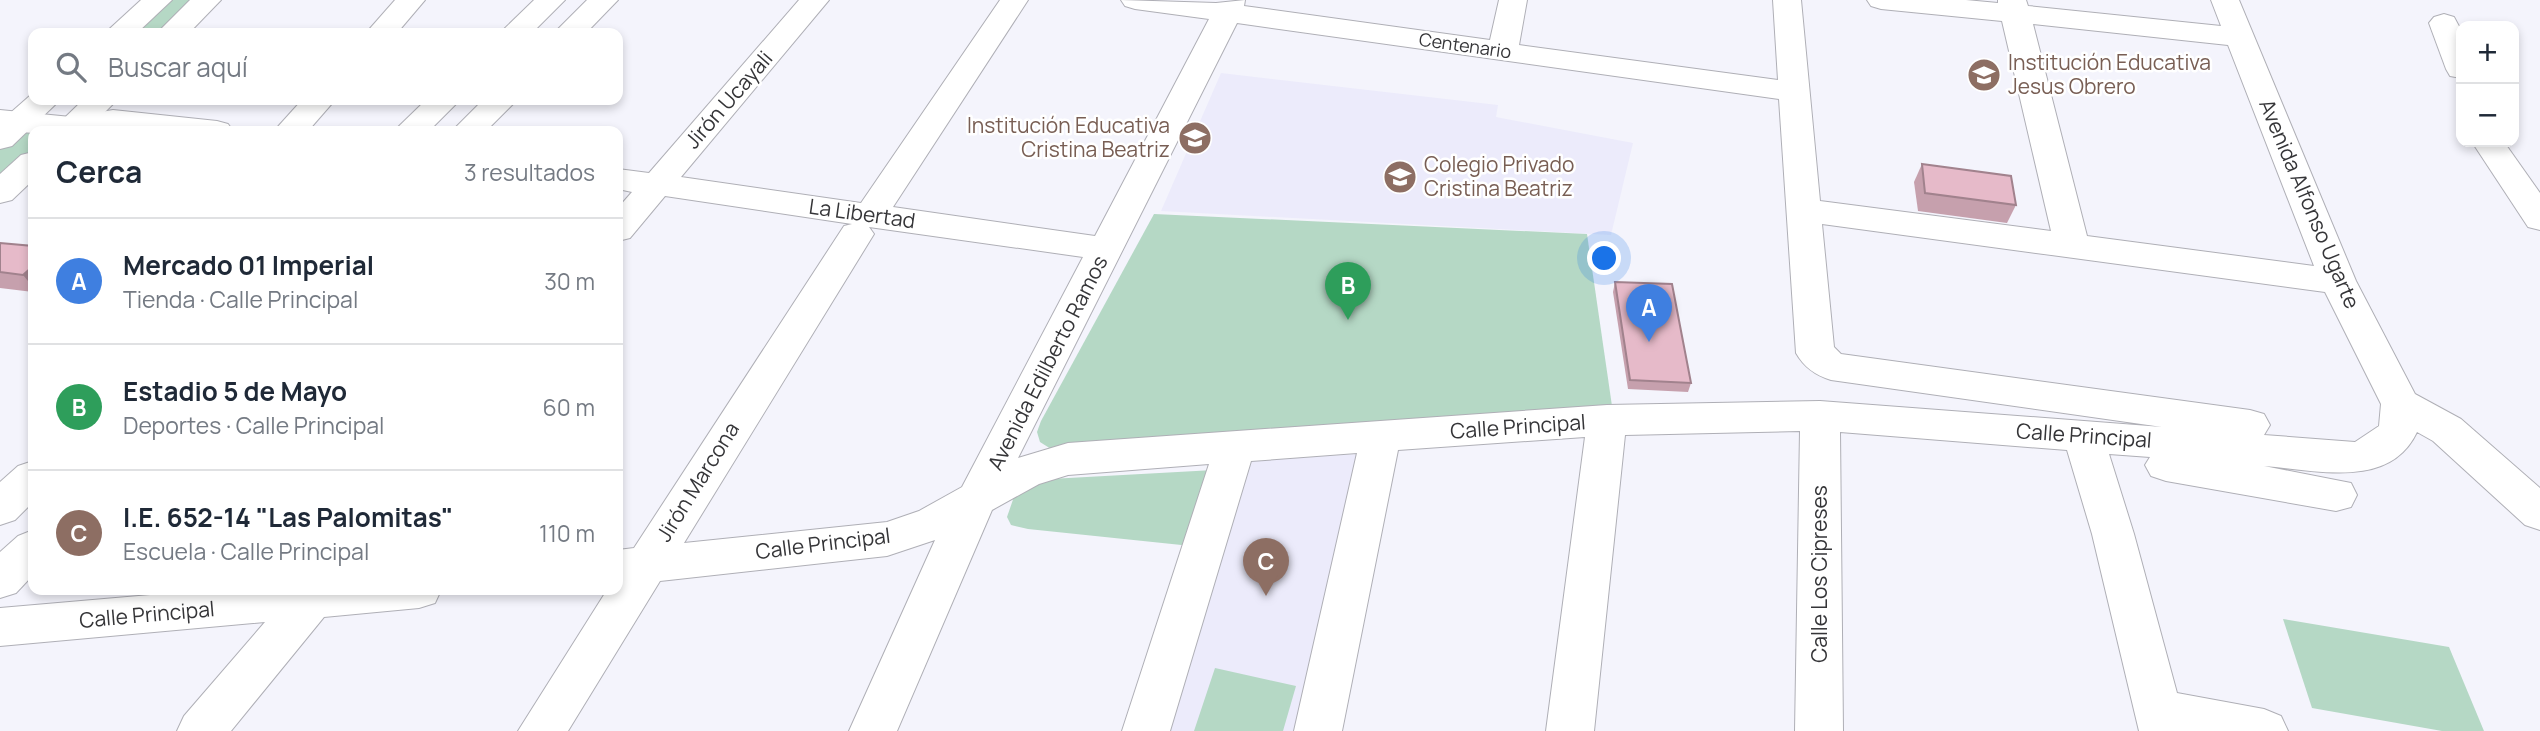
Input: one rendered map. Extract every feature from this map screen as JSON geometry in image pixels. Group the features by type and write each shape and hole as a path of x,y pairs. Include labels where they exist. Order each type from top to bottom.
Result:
{"street":[{"path":"126,28 158,0"},
{"path":"177,28 207,0"},
{"path":"386,28 411,0"},
{"path":"520,28 551,0"},
{"path":"574,28 604,0"},
{"name":"Jirón Ucayali","path":"623,217 633,190 815,0"},
{"name":"Jirón Marcona","path":"623,582 1014,0"},
{"name":"Centenario","path":"1135,0 1229,6 1503,52 1794,92"},
{"path":"1503,52 1513,0"},
{"path":"1787,0 1815,353 1831,366 2328,436 2339,441 2358,458"},
{"path":"1881,0 2013,6 2240,37"},
{"name":"Avenida Alfonso Ugarte","path":"2225,0 2338,281 2401,404"},
{"name":"Avenida Edilberto Ramos","path":"873,731 979,496 1102,260 1229,6"},
{"path":"2013,6 2072,245"},
{"path":"2444,23 2456,55"},
{"path":"6,127 37,105"},
{"path":"76,126 95,105"},
{"path":"295,126 314,105"},
{"path":"415,126 439,105"},
{"path":"473,126 496,105"},
{"path":"88,126 113,120 170,126"},
{"path":"6,127 28,128"},
{"path":"2491,147 2540,219"},
{"path":"0,192 28,167"},
{"name":"La Libertad","path":"633,190 1102,260"},
{"path":"1804,209 2338,281"},
{"path":"2401,404 2447,430 2540,513"},
{"name":"Calle Principal","path":"632,566 887,540 934,523 1025,472 1068,458 1607,420 1820,416 2358,458 2388,446 2402,427 2401,404"},
{"name":"Calle Los Cipreses","path":"1819,731 1820,416"},
{"path":"1570,731 1607,420"},
{"path":"2083,436 2113,534 2160,720 2264,731"},
{"path":"1318,731 1377,457 1378,437"},
{"path":"2135,440 2145,455 2162,464 2336,495"},
{"path":"1146,731 1235,448"},
{"path":"0,508 28,482"},
{"path":"0,580 28,553"},
{"name":"Jirón Marcona","path":"542,731 616,595"},
{"path":"201,731 315,596"},
{"name":"Calle Principal","path":"0,627 315,596"}],"shaded area":[{"name":"Colegio Privado Cristina Beatriz","path":"1221,73 1498,105 1496,117 1633,143 1611,235 1161,211"},
{"path":"1361,454 1299,731 1162,731 1245,461"}],"green space":[{"path":"165,0 199,0 169,28 133,28"},
{"path":"28,132 28,155 0,180 0,147 16,133"},
{"path":"1154,214 1587,234 1612,406 1051,449 1040,442 1037,432 1041,421"},
{"path":"1214,470 1191,546 1028,529 1011,525 1007,517 1017,488 1032,480"},
{"path":"2283,619 2449,647 2484,731 2442,731 2312,708"},
{"path":"1215,668 1296,686 1283,731 1194,731"}],"building":[{"path":"1922,164 2011,176 2016,205 1925,193"},
{"path":"0,243 28,246 28,270 23,275 0,272"},
{"path":"1615,282 1672,284 1691,383 1630,380"}],"place":[{"name":"Institución Educativa Jesus Obrero","path":"1984,75"},
{"name":"Institución Educativa Cristina Beatriz","path":"1195,138"},
{"name":"Colegio Privado Cristina Beatriz","path":"1400,177"},
{"name":"Estadio 5 de Mayo","path":"1348,320"},
{"name":"Mercado 01 Imperial","path":"1649,342"},
{"name":"I.E. 652-14 \"Las Palomitas\"","path":"1266,596"}]}
